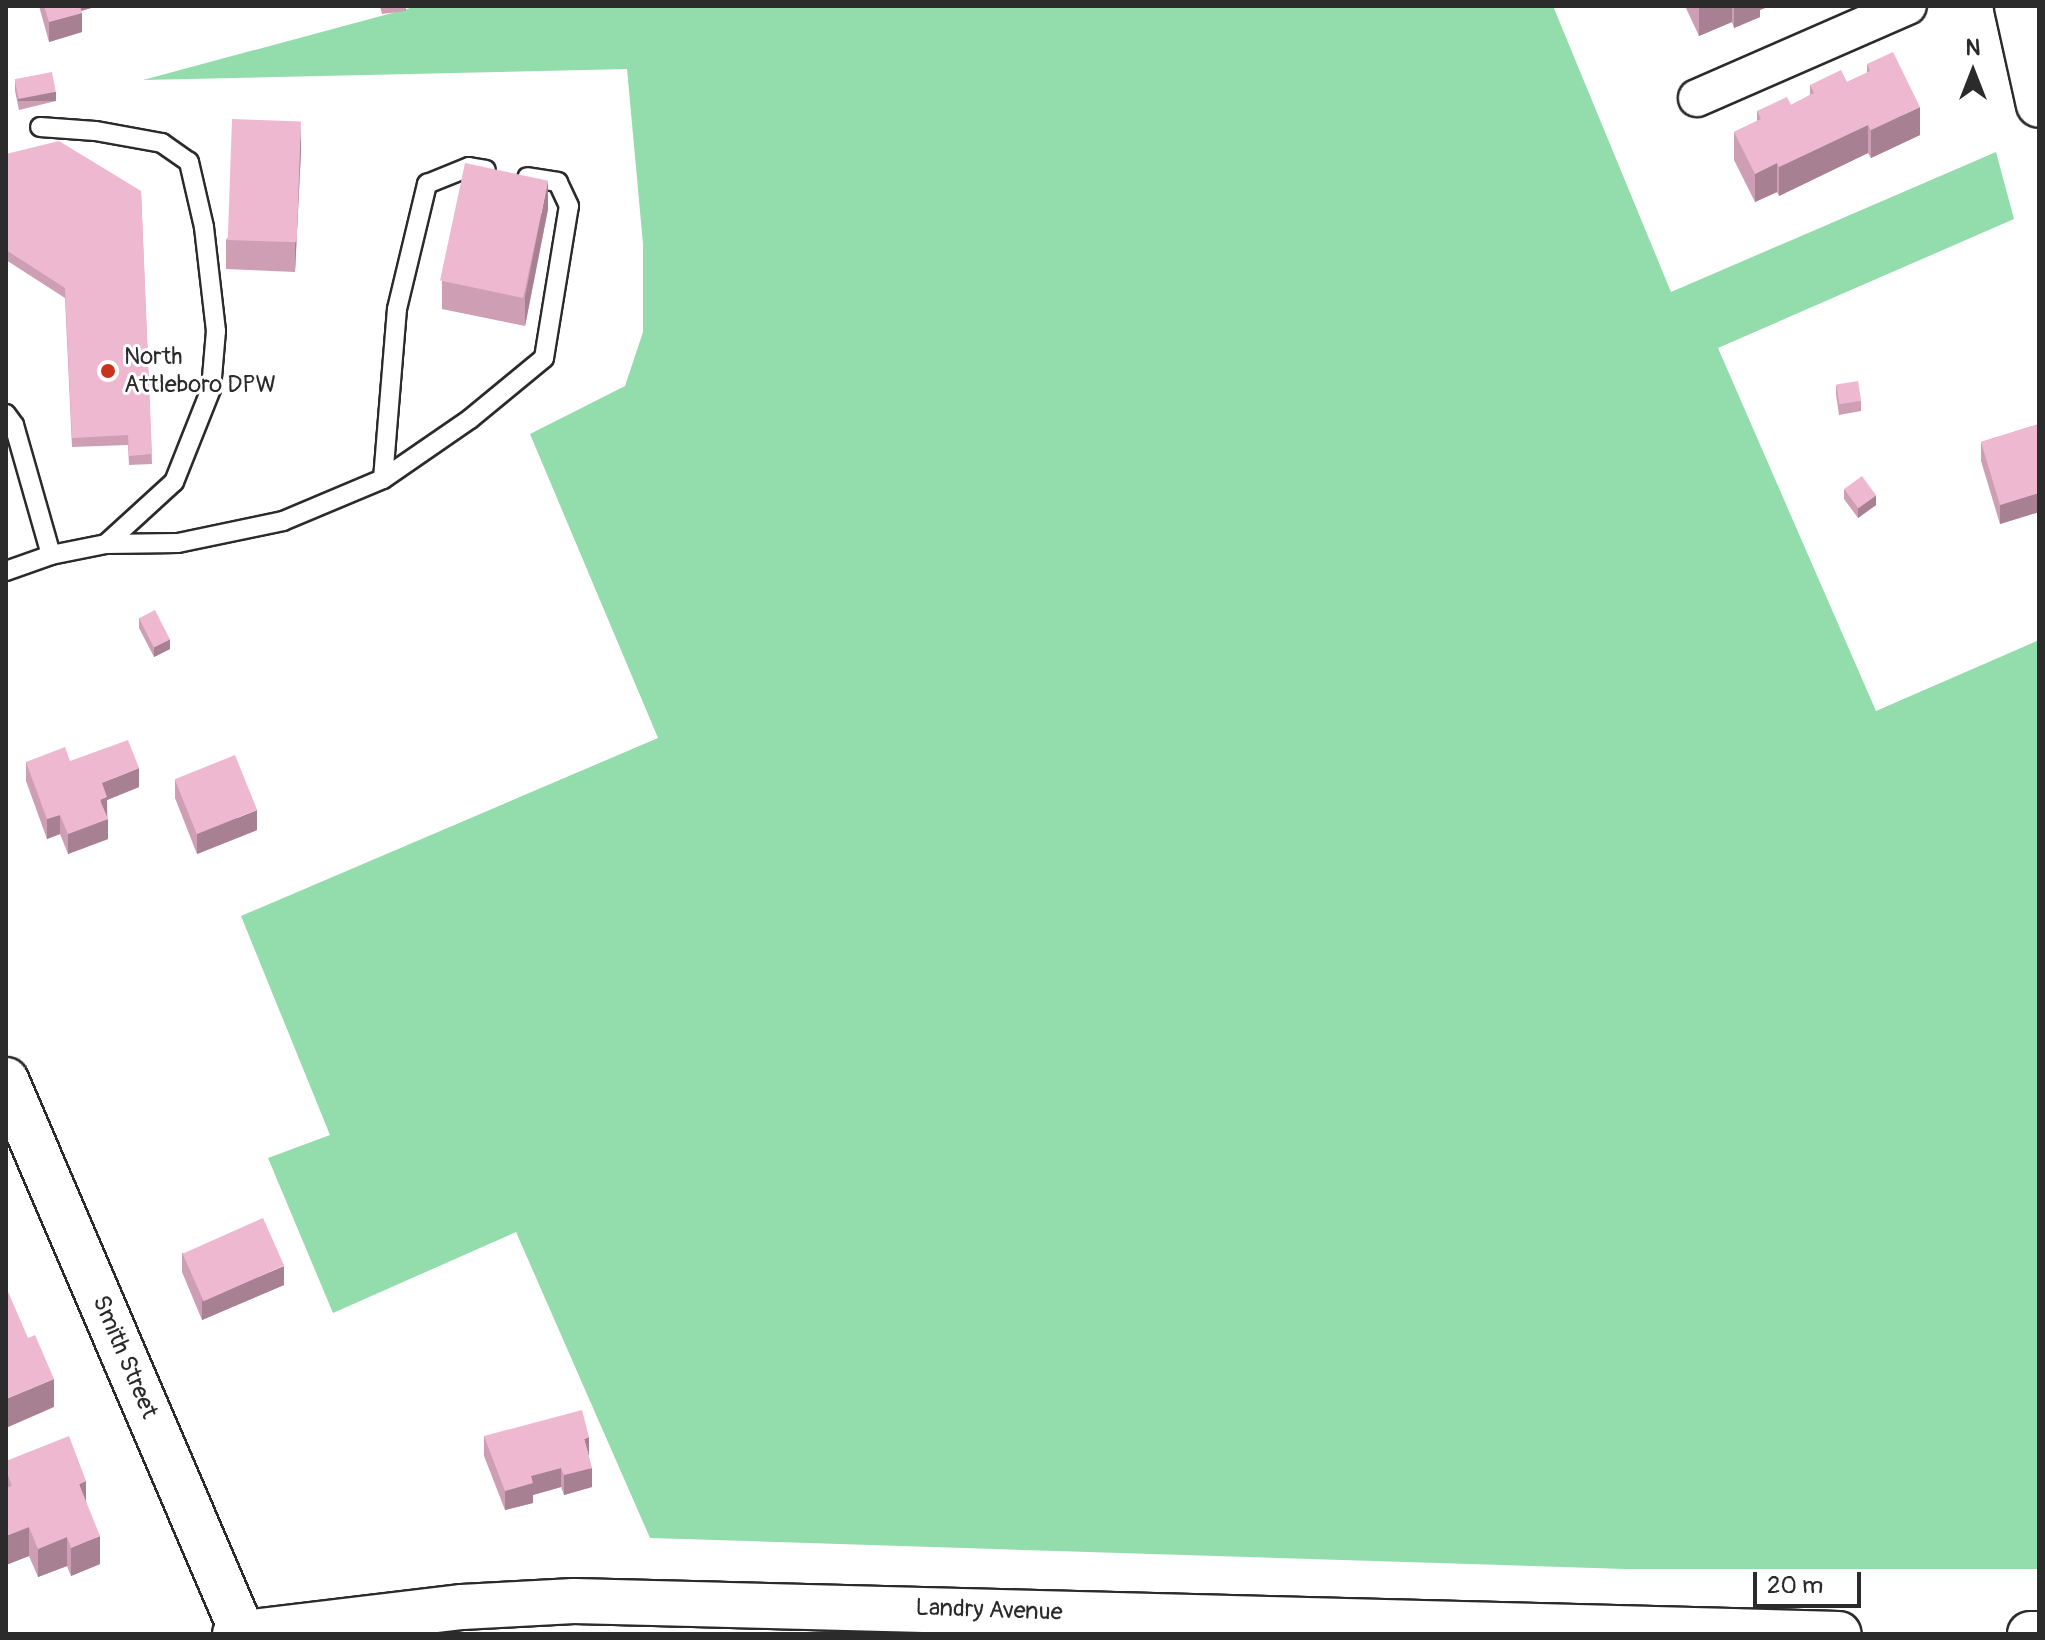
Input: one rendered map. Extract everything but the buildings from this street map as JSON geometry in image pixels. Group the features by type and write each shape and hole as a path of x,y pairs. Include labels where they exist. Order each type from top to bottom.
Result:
{"street":[{"path":"1697,98 1908,6"},
{"path":"2017,6 2039,105"},
{"name":"Smith Street","path":"6,1080 240,1634"},
{"name":"Landry Avenue","path":"240,1634 462,1607 574,1601 1629,1631 1839,1634"},
{"path":"2030,1634 2039,1634"}],"lane":[{"path":"40,127 95,131 162,143 189,162 204,227 216,331 211,389 174,482 106,544"},
{"path":"6,571 51,555 106,544 178,543 283,521 383,479 470,419 544,358 569,206 558,182 469,167 427,184 397,309 383,479"},
{"path":"6,414 14,425 51,555"}],"green space":[{"path":"418,6 1553,6 1671,292 1996,152 2014,219 1718,348 1876,711 2039,640 2039,1569 1625,1569 650,1538 516,1232 333,1313 268,1158 330,1135 241,916 658,738 530,434 625,386 643,332 643,244 627,69 143,80"}],"place":[{"name":"North Attleboro DPW","path":"108,371"}]}
